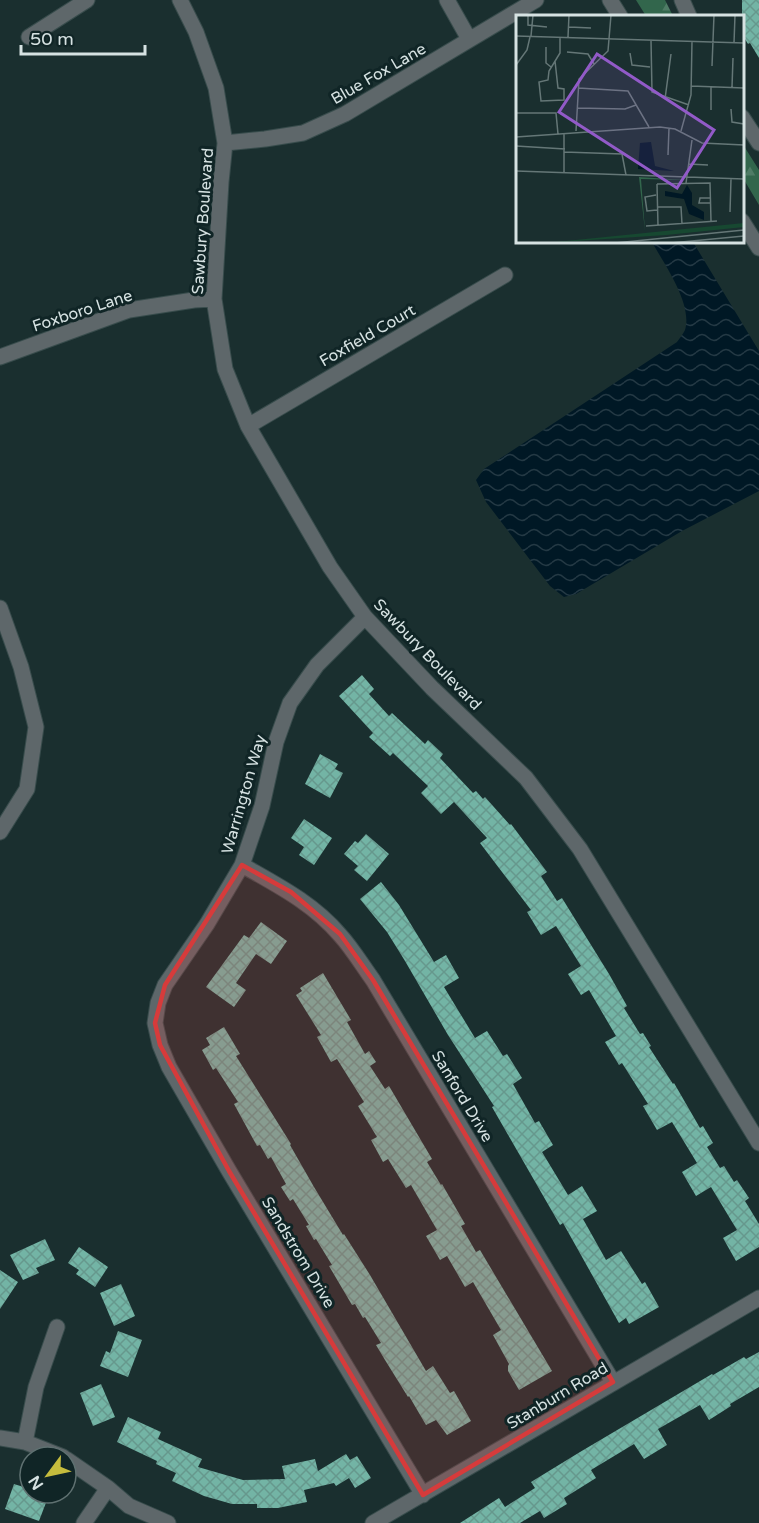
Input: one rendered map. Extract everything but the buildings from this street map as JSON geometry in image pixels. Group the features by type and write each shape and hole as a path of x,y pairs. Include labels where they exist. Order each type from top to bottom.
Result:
{"street":[{"path":"29,37 87,0"},
{"name":"Sawbury Boulevard","path":"180,0 196,32 216,88 225,143 214,299 225,369 248,426 330,567 365,617 432,688 525,778 580,849 759,1143"},
{"path":"447,0 469,39"},
{"name":"Blue Fox Lane","path":"225,143 303,133 345,114 536,0"},
{"path":"610,0 619,15"},
{"path":"682,0 689,15"},
{"path":"744,120 759,143"},
{"path":"744,224 759,248"},
{"name":"Foxfield Court","path":"248,426 505,275"},
{"name":"Foxboro Lane","path":"0,357 129,310 214,299"},
{"path":"0,608 4,635 21,667 36,728 27,789 0,832"},
{"name":"Warrington Way","path":"155,1023 158,1003 165,986 207,924 242,865 262,806 276,742 290,703 317,664 365,617"},
{"name":"Sanford Drive","path":"242,865 291,892 315,910 340,934 373,980 613,1382"},
{"name":"Sandstrom Drive","path":"155,1023 169,1068 423,1495"},
{"name":"Stanburn Road","path":"373,1523 759,1298"},
{"path":"25,1442 36,1387 57,1327"},
{"path":"0,1438 32,1445"},
{"path":"78,1467 129,1506 168,1523"},
{"path":"84,1523 108,1488"}],"highlighted area":[{"path":"242,865 291,892 340,934 373,980 613,1382 423,1495 229,1171 160,1045 155,1023 165,985"}],"green space":[{"path":"636,0 665,0 672,15 645,15"},
{"path":"744,146 759,170 759,205 744,180"}],"water":[{"path":"653,243 694,243 759,351 759,491 682,531 576,594 564,597 550,586 486,502 476,480 484,469 677,342 685,330 686,320 685,308 676,284"}]}
